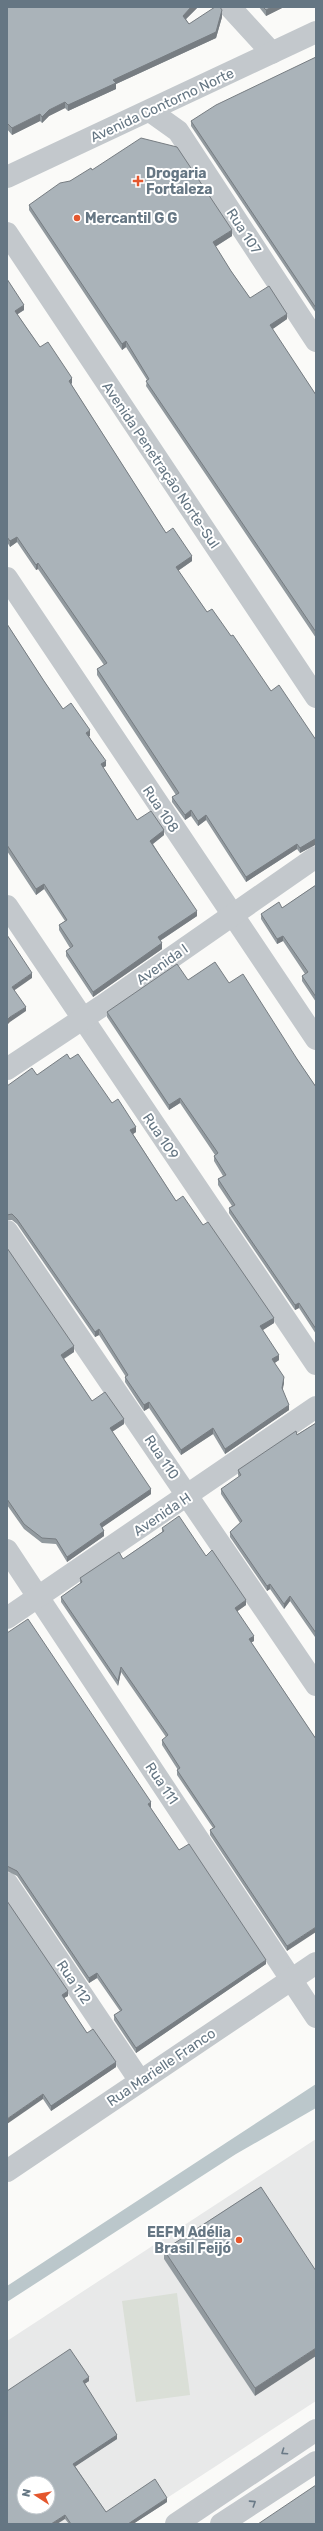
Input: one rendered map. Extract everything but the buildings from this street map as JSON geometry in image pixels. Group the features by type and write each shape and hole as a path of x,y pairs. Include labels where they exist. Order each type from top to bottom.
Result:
{"street":[{"path":"230,7 272,53"},
{"name":"Avenida Contorno Norte","path":"7,177 316,32"},
{"name":"Rua 107","path":"150,111 178,131 316,341"},
{"name":"Avenida Penetração Norte-Sul","path":"7,233 316,697"},
{"name":"Rua 108","path":"7,578 316,1039"},
{"name":"Avenida I","path":"7,1069 316,857"},
{"name":"Rua 109","path":"7,906 81,1019 316,1364"},
{"name":"Rua 110","path":"7,1231 189,1496 316,1685"},
{"name":"Avenida H","path":"7,1618 189,1496 316,1407"},
{"name":"Rua 111","path":"7,1550 316,2017"},
{"name":"Rua 112","path":"7,1883 140,2081"},
{"name":"Rua Marielle Franco","path":"7,2171 316,1963"},
{"path":"176,2524 316,2430"},
{"path":"220,2524 316,2462"}],"shaded area":[{"path":"316,2084 316,2108 236,2154 7,2302 7,2286"},
{"name":"EEFM Adélia Brasil Feijó","path":"316,2139 316,2401 127,2524 7,2524 7,2341"},
{"path":"177,2293 190,2395 136,2402 122,2301"}],"place":[{"name":"Drogaria Fortaleza","path":"138,181"},
{"name":"Mercantil G G","path":"77,218"},
{"name":"EEFM Adélia Brasil Feijó","path":"239,2240"}]}
